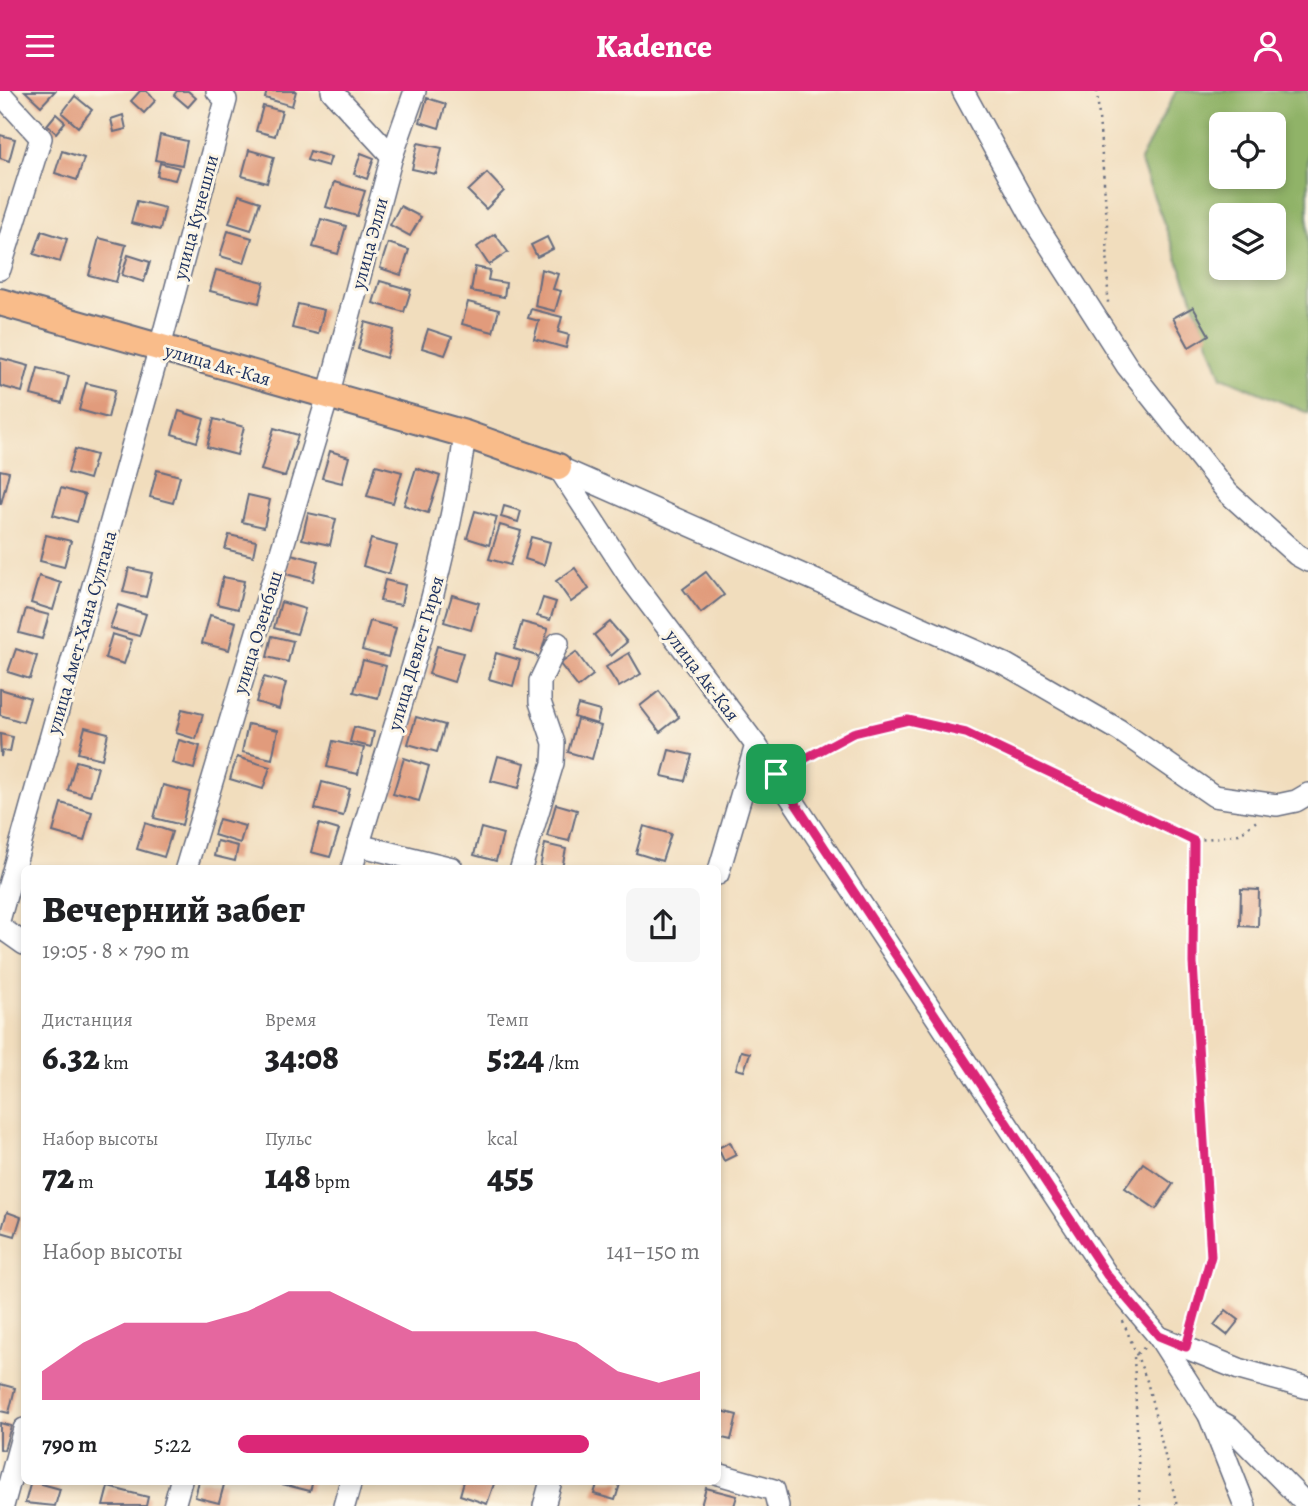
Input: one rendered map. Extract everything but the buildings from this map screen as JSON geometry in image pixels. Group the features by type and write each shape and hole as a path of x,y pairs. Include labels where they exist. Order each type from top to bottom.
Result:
{"main road":[{"name":"улица Ак-Кая","path":"0,302 465,434 558,467"}],"street":[{"path":"332,91 392,156"},
{"name":"улица Элли","path":"328,396 392,156 415,91"},
{"path":"963,91 1034,221 1127,366 1227,493 1297,555 1308,561"},
{"path":"0,93 41,138 0,269"},
{"name":"улица Кунешли","path":"160,347 225,94"},
{"name":"улица Амет-Хана Султана","path":"0,917 7,876 160,347"},
{"name":"улица Озенбаш","path":"187,865 328,396"},
{"name":"улица Девлет Гирея","path":"353,865 422,637 456,503 465,434"},
{"path":"558,467 1005,664 1119,730 1214,796 1277,805 1296,801 1308,794"},
{"name":"улица Ак-Кая","path":"558,467 633,582 776,774 1107,1275 1159,1336 1239,1370 1308,1388"},
{"path":"522,865 553,763 554,743 540,702 540,681 558,643"},
{"path":"721,865 756,745"},
{"path":"358,845 440,865"},
{"path":"0,927 21,942"},
{"path":"1159,1336 1209,1415 1245,1506"},
{"path":"1209,1415 1230,1427 1308,1506"},
{"path":"3,1506 21,1440"},
{"path":"721,1475 774,1490 778,1506"},
{"path":"174,1506 180,1485"},
{"path":"344,1506 350,1485"},
{"path":"544,1506 550,1485"}],"path":[{"path":"1097,91 1107,222 1108,335"},
{"path":"776,774 853,733 908,720 966,733 1194,841 1239,834 1277,805"},
{"path":"1186,1347 1211,1256 1193,963 1194,841"},
{"path":"1134,1356 1159,1336"},
{"path":"1134,1356 1140,1506"},
{"path":"1134,1356 1147,1381 1177,1506"}],"green space":[{"path":"1176,91 1308,91 1308,413 1222,377 1140,160"}],"route":[{"path":"908,720 966,733 1194,841 1193,963 1211,1256 1186,1347 1159,1336 1107,1275 776,774 853,733 908,720"}]}
